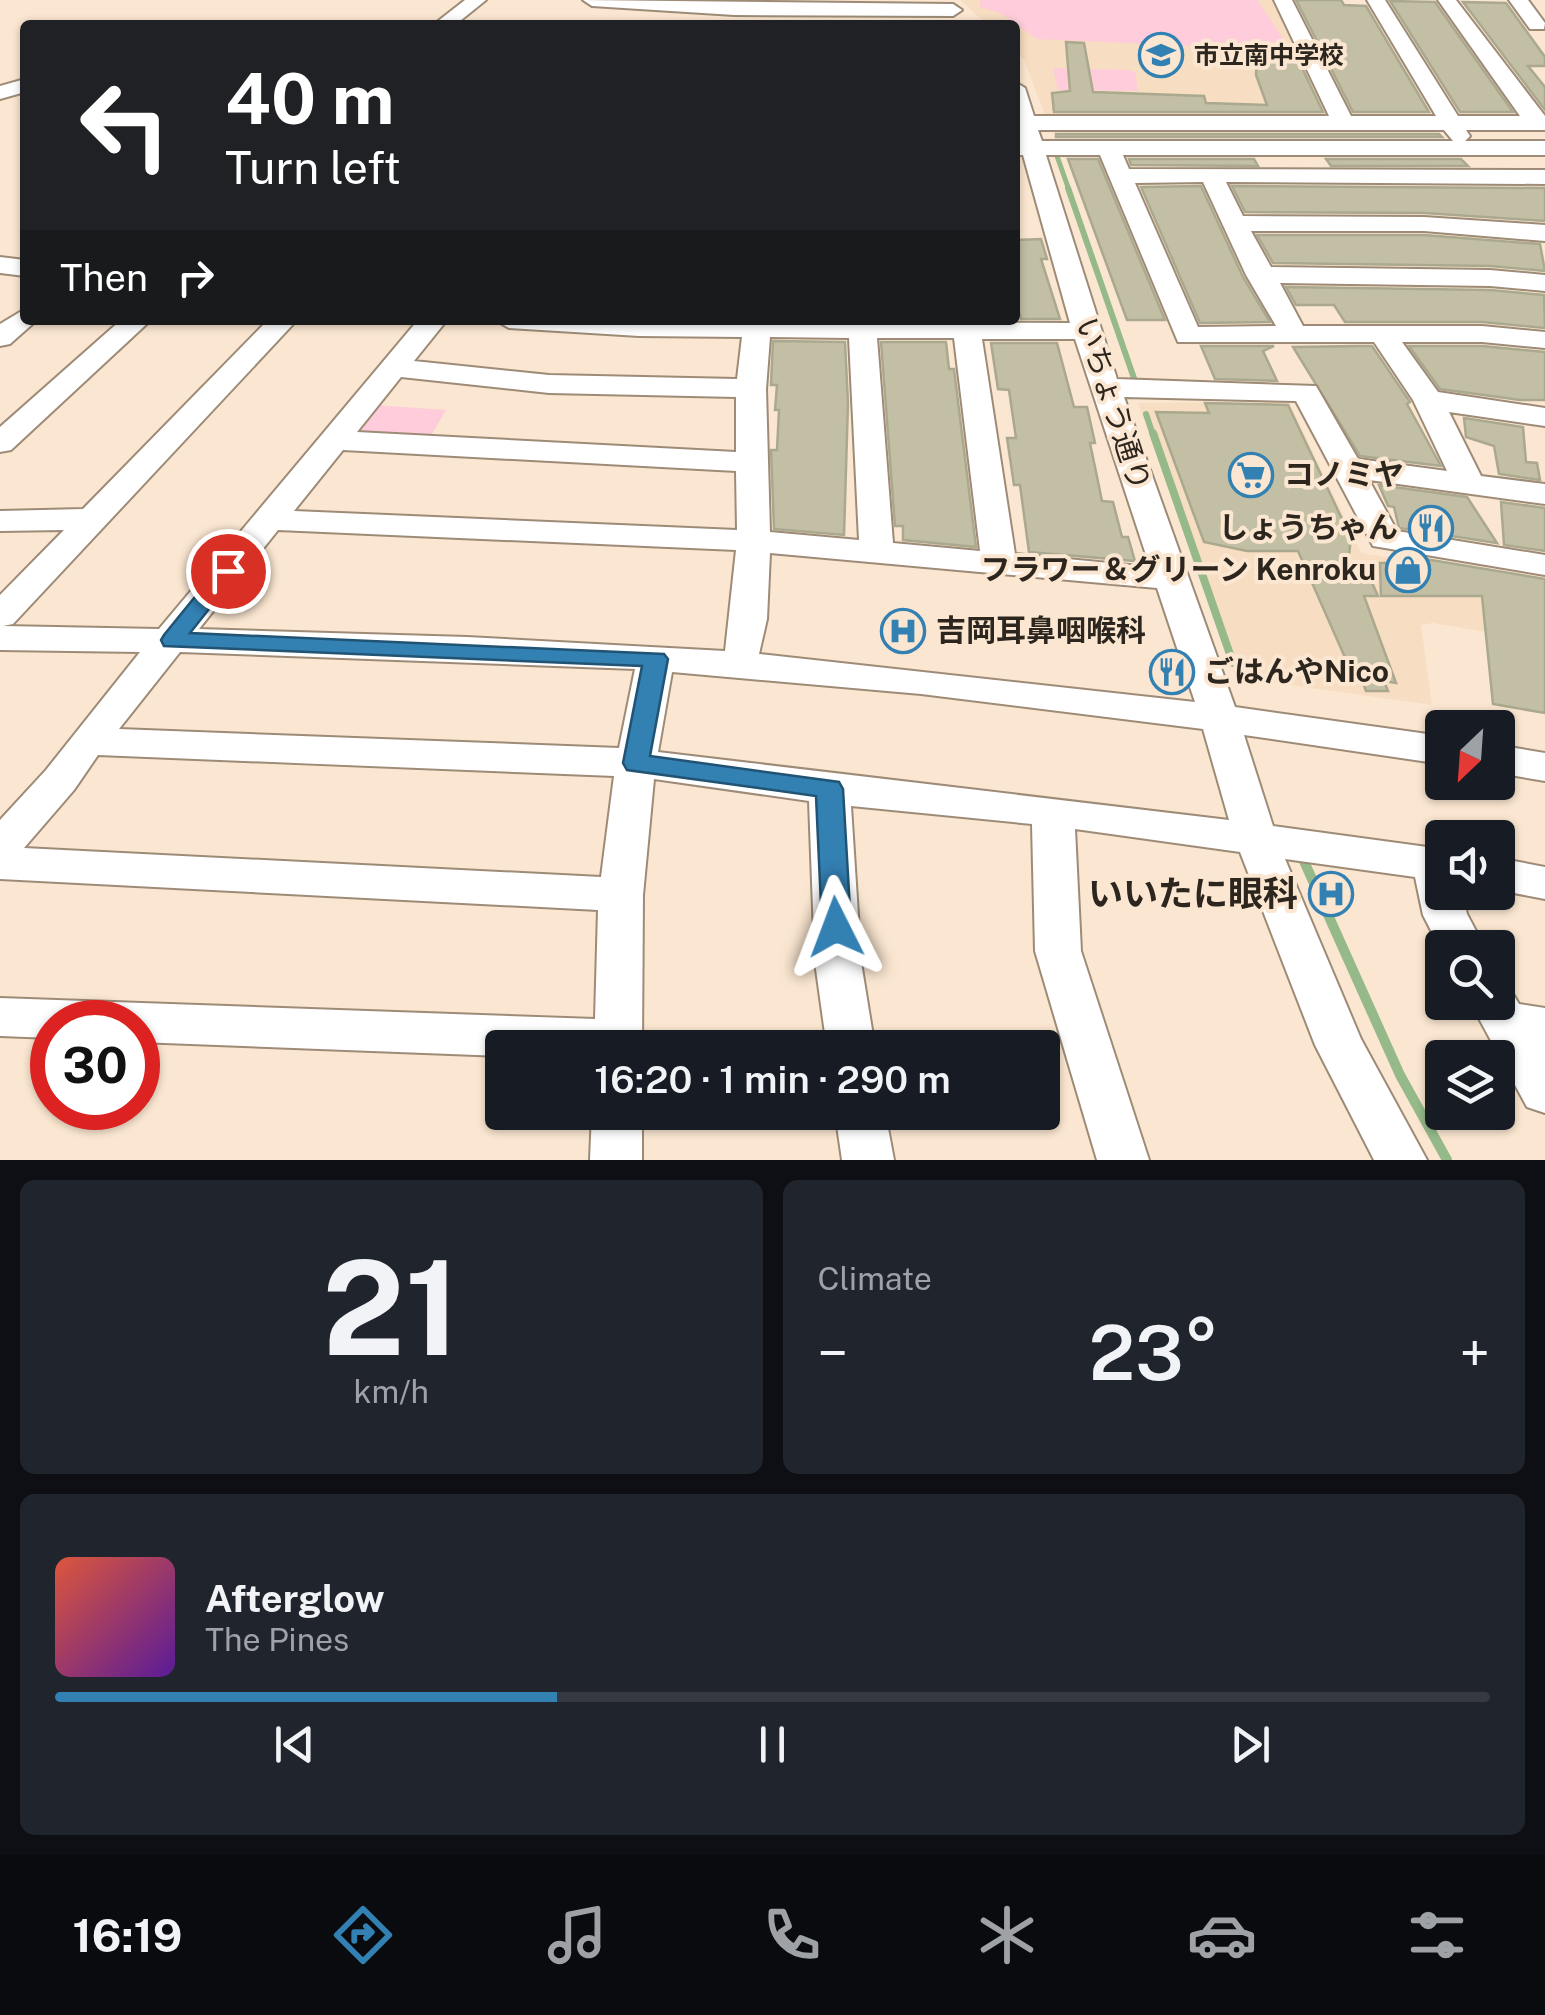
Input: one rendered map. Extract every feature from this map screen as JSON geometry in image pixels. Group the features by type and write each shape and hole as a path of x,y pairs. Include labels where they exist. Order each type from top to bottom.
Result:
{"street":[{"path":"450,20 477,0"},
{"path":"1282,0 1343,122"},
{"path":"1376,0 1450,123 1489,176"},
{"path":"1447,0 1540,123"},
{"path":"1518,0 1542,28"},
{"path":"593,3 646,2 666,17 695,20"},
{"path":"666,17 834,5 862,10 949,5"},
{"path":"862,10 876,20"},
{"name":"いちょう通り","path":"1020,114 1086,331 1216,706 1255,837 1339,1045 1401,1160"},
{"path":"1025,140 1343,122 1540,123"},
{"path":"1025,140 1109,148 1545,148"},
{"path":"1109,148 1211,390"},
{"path":"1211,175 1259,275 1294,334"},
{"path":"1120,176 1545,177"},
{"path":"1234,223 1424,224 1545,234"},
{"path":"1259,275 1490,278 1545,283"},
{"path":"0,338 20,322"},
{"path":"0,444 131,325"},
{"path":"0,619 278,325"},
{"path":"0,848 60,780 87,741 429,325"},
{"path":"590,325 727,325"},
{"path":"743,651 753,541 755,462 751,388 757,325"},
{"path":"862,325 876,552"},
{"path":"965,325 999,563"},
{"path":"982,325 1086,331"},
{"path":"1188,336 1482,334 1545,340"},
{"path":"1384,337 1428,400 1470,483"},
{"path":"394,368 548,384 751,388"},
{"path":"1108,388 1306,392 1385,538 1545,565"},
{"path":"1428,400 1545,416"},
{"path":"332,440 755,462"},
{"path":"1344,467 1545,494"},
{"path":"0,521 93,519"},
{"path":"268,520 753,541 1171,579"},
{"path":"0,619 656,659 1216,706 1425,728"},
{"path":"0,638 180,631 398,630 743,651 1002,672 1216,706 1425,747"},
{"path":"618,1030 621,895 636,763 656,659"},
{"path":"87,741 636,763 829,789 1054,811 1425,862"},
{"path":"1515,742 1545,746"},
{"path":"1515,762 1545,767"},
{"path":"829,789 838,962 848,1030"},
{"path":"1054,811 1058,951 1123,1160"},
{"path":"0,863 621,895"},
{"path":"1515,877 1545,883"},
{"path":"0,1016 485,1038"},
{"path":"1514,1020 1545,1092"},
{"path":"616,1130 616,1160"},
{"path":"863,1130 868,1160"}],"shaded area":[{"name":"市立南中学校","path":"960,0 1277,0 1333,118 1047,120 1020,56 1020,20 982,20"},
{"path":"980,0 1257,0 1291,50 1037,39 1020,27 1020,20 1010,20 980,7"},
{"path":"1053,68 1129,70 1135,72 1138,91 1058,90"},
{"path":"1289,402 1361,553 1545,582 1545,642 1433,623 1421,625 1432,705 1261,681 1231,666 1138,403"},
{"path":"375,405 446,410 429,439 353,436"}],"building":[{"path":"1296,0 1341,0 1344,5 1366,6 1429,112 1353,112"},
{"path":"1390,1 1435,2 1513,112 1460,112"},
{"path":"1463,2 1506,3 1545,57 1545,66 1528,66 1545,87 1545,110"},
{"path":"1066,42 1084,43 1093,92 1204,96 1206,103 1267,105 1256,75 1257,52 1295,53 1323,112 1054,112 1052,93 1070,91"},
{"path":"1439,134 1442,137 1056,137"},
{"path":"1068,159 1098,159 1165,320 1127,320"},
{"path":"1129,159 1254,159 1258,166 1131,165"},
{"path":"1326,159 1461,159 1468,166 1331,166"},
{"path":"1201,186 1243,277 1270,322 1200,323 1141,187"},
{"path":"1232,186 1545,188 1545,221 1424,213 1245,212"},
{"path":"1257,235 1424,235 1540,244 1545,271 1490,266 1273,263"},
{"path":"1041,239 1047,259 1041,259 1060,319 1021,319 1020,240"},
{"path":"1286,287 1490,290 1544,295 1545,328 1482,322 1345,322 1334,305 1296,305"},
{"path":"773,341 845,342 848,403 844,535 774,529 771,450 777,450 779,410 775,410 777,385 771,385"},
{"path":"881,342 946,342 949,369 954,369 976,547 903,540 903,526 895,526"},
{"path":"991,343 1057,343 1074,407 1087,407 1102,501 1113,502 1122,537 1128,537 1135,561 1029,552 1020,485 1014,485 1007,438 1016,438 1009,390 998,389"},
{"path":"1201,346 1274,346 1263,351 1277,381 1215,379"},
{"path":"1372,346 1410,402 1407,404 1441,466 1360,456 1293,347"},
{"path":"1409,346 1482,346 1545,352 1545,400 1440,389"},
{"name":"コノミヤ","path":"1205,403 1288,405 1351,538 1348,563 1363,563 1378,596 1364,596 1396,683 1384,681 1388,691 1366,691 1355,662 1347,662 1298,551 1247,551 1204,542 1156,412 1209,413"},
{"path":"1464,418 1523,427 1526,462 1537,463 1540,480 1499,474 1494,446 1466,437"},
{"path":"1379,485 1467,497 1497,543 1399,528 1394,507 1388,506"},
{"path":"1501,502 1545,508 1545,551 1504,545"},
{"path":"1395,554 1545,579 1545,713 1493,704 1482,596 1381,596 1380,563 1396,563"}],"waterway":[{"path":"1057,156 1069,190"},
{"path":"1068,188 1136,384"},
{"path":"1146,414 1153,435"},
{"path":"1153,433 1233,663"},
{"path":"1303,859 1400,1075 1447,1160"}],"place":[{"name":"市立南中学校","path":"1161,55"},
{"name":"コノミヤ","path":"1251,475"},
{"name":"しょうちゃん","path":"1431,528"},
{"name":"フラワー＆グリーン Kenroku","path":"1408,570"},
{"name":"吉岡耳鼻咽喉科","path":"903,631"},
{"name":"ごはんやNico","path":"1172,672"},
{"name":"いいたに眼科","path":"1331,894"}],"route":[{"path":"228,571 172,640 453,648 656,659 636,763 829,789 836,927"}]}
